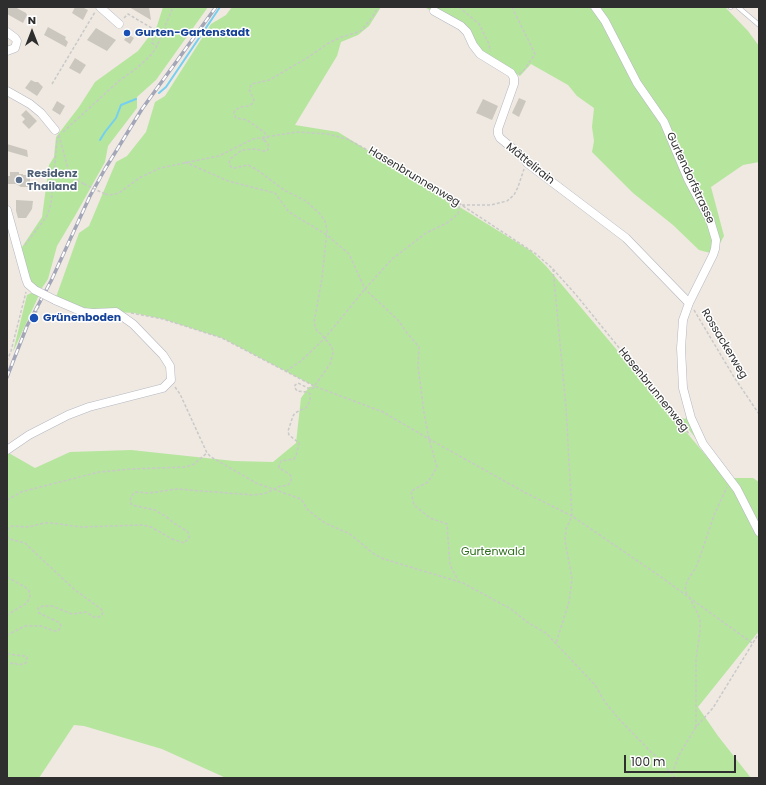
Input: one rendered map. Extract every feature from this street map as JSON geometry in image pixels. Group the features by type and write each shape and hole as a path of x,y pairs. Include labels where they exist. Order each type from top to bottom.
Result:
{"street":[{"path":"99,7 119,24"},
{"name":"Gurtendorfstrasse","path":"595,7 605,21 637,83 664,122 688,178 710,220 716,240 715,249 689,303 684,320 681,348 683,388 691,418 703,444 737,489 759,532"},
{"path":"434,11 461,26 467,32 473,45 480,54 511,73 514,78"},
{"path":"7,32 17,41 15,48 7,50"},
{"name":"Mättelirain","path":"514,78 514,84 498,129 500,138 524,158 526,163 626,238 689,303"},
{"path":"7,91 30,104 41,113 59,133"},
{"path":"7,210 28,284 35,290 83,312 116,312 134,324 163,355 170,366 171,380 163,388 89,407 68,415 29,435 7,450"}],"lane":[{"path":"738,7 759,25"}],"path":[{"path":"52,84 99,7"},
{"path":"18,253 47,216 52,204 57,140 59,133 152,54 173,7"},
{"path":"7,530 12,526 29,527 44,523 81,527 142,524 151,527 172,539 184,543 189,538 187,531 155,510 132,504 130,501 131,496 135,492 149,493 177,489 253,495 263,494 277,487 288,485 291,481 291,476 279,468 279,465 281,461 294,459 296,456 299,443 289,435 288,432 295,413 307,407 310,400 310,394 307,392 297,391 294,388 295,385 301,383 310,389 314,386 330,364 333,357 332,348 325,338 317,331 314,323 327,235 324,221 315,209 306,201 284,190 276,182 267,178 253,167 248,165 231,168 229,164 230,159 242,150 250,149 264,151 269,147 267,142 262,140 268,137 264,132 247,120 236,118 234,114 235,110 252,104 254,100 249,89 252,84 269,80 308,58 327,44 362,30 378,7"},
{"path":"459,7 479,24 490,44 491,61"},
{"path":"512,7 535,54 524,70 514,78"},
{"path":"119,24 128,14 154,30 155,32 152,43 156,46"},
{"name":"Hasenbrunnenweg","path":"59,133 69,173 75,179 84,184 110,195 119,193 139,178 152,171 185,162 219,156 253,140 297,132 328,134 347,139 399,167 460,204 536,254 577,296 692,437"},
{"path":"185,162 228,180 275,193 290,212 327,235 349,254 365,289 398,320 419,347 418,366 429,439 437,467 428,482 411,491 414,504 430,518 447,524 450,565 458,581"},
{"path":"286,371 301,361 325,338 392,259 426,233 447,223 458,214 460,204 476,206 491,205 507,200 514,195 526,163"},
{"path":"552,269 566,407 572,516 566,529 565,540 572,579 569,602 556,643"},
{"path":"7,361 11,351 28,284"},
{"path":"34,318 45,295"},
{"name":"Rossackerweg","path":"689,303 734,378 759,414"},
{"path":"116,312 134,313 163,319 222,338 314,386 383,412 526,493 572,516 688,596 752,643"},
{"path":"171,380 180,394 207,453 211,457 256,483 301,499 308,509 318,518 325,523 350,534 374,554 384,559 458,581 511,609 528,622 546,632 595,685 605,702 618,718 658,758 675,778"},
{"path":"7,500 21,492 100,472 186,467 194,464 207,453"},
{"path":"696,727 696,659 700,620 685,590 687,581 695,569 714,516 730,480"},
{"path":"7,536 9,539 25,543 75,590 103,611 100,618 94,617 86,612 72,614 57,608 43,606 38,608 39,613 60,623 62,627 58,631 41,626 29,625 21,626 7,635"},
{"path":"7,576 26,587 30,596 27,603 7,615"},
{"path":"672,774 679,756 696,727 713,708 759,633"},
{"path":"7,654 27,657 26,663 7,664"}],"green space":[{"path":"163,7 208,7 156,80 137,97 137,108 108,146 105,162 57,246 48,279 42,288 35,290 18,253 42,217 49,165 54,157 56,137 79,107 95,82 138,51 157,26"},
{"name":"Gurtenwald","path":"232,7 381,7 369,26 358,35 341,42 337,56 295,125 338,132 531,251 546,266 725,478 753,478 759,482 759,631 698,707 718,736 751,778 226,778 162,749 84,726 74,725 39,778 7,778 7,452 35,468 70,452 131,450 234,461 273,462 296,443 301,398 309,387 314,386 222,338 163,319 134,313 93,313 55,300 79,233 89,226 116,162 127,156 146,132 155,102 165,96 211,24 226,15"},
{"path":"424,7 725,7 748,31 759,46 759,162 743,165 711,187 724,236 714,254 699,250 673,225 633,193 592,152 594,141 592,127 594,108 577,96 568,85 531,64 520,76 481,54 468,29"},
{"path":"33,292 39,295 13,352 27,295"},
{"path":"688,416 697,440 679,417 685,419"}],"water":[{"path":"32,172 43,173 43,177 32,178"}],"building":[{"path":"7,7 15,7 26,13 27,15 23,23 7,14"},
{"path":"75,7 82,7 88,10 83,20 72,13"},
{"path":"129,7 149,7 151,20"},
{"path":"48,27 66,37 65,39 68,42 66,47 44,35"},
{"path":"96,28 116,40 107,51 87,40"},
{"path":"128,34 134,38 130,44 124,40"},
{"path":"75,58 86,65 80,74 69,68"},
{"path":"31,80 38,82 43,87 37,96 25,88"},
{"path":"519,98 526,101 519,117 512,113"},
{"path":"483,99 498,106 492,120 476,113"},
{"path":"57,101 65,106 60,115 52,110"},
{"path":"26,110 37,121 29,129 22,122 25,119 21,115"},
{"path":"7,144 27,150 28,157 7,151"},
{"path":"10,172 19,172 19,174 30,175 30,184 36,184 36,190 30,190 30,187 21,187 16,184 8,184 8,176 10,176"},
{"path":"16,200 33,201 32,209 26,218 18,218 16,211"}],"waterway":[{"path":"159,93 166,87 220,7"},
{"path":"100,140 116,118 121,105 136,99"}],"railway":[{"path":"7,377 27,326 51,281 90,196 105,169 142,109 216,7"}],"place":[{"name":"Gurten-Gartenstadt","path":"127,33"},
{"name":"Residenz Thailand","path":"19,180"},
{"name":"Grünenboden","path":"34,318"}]}
